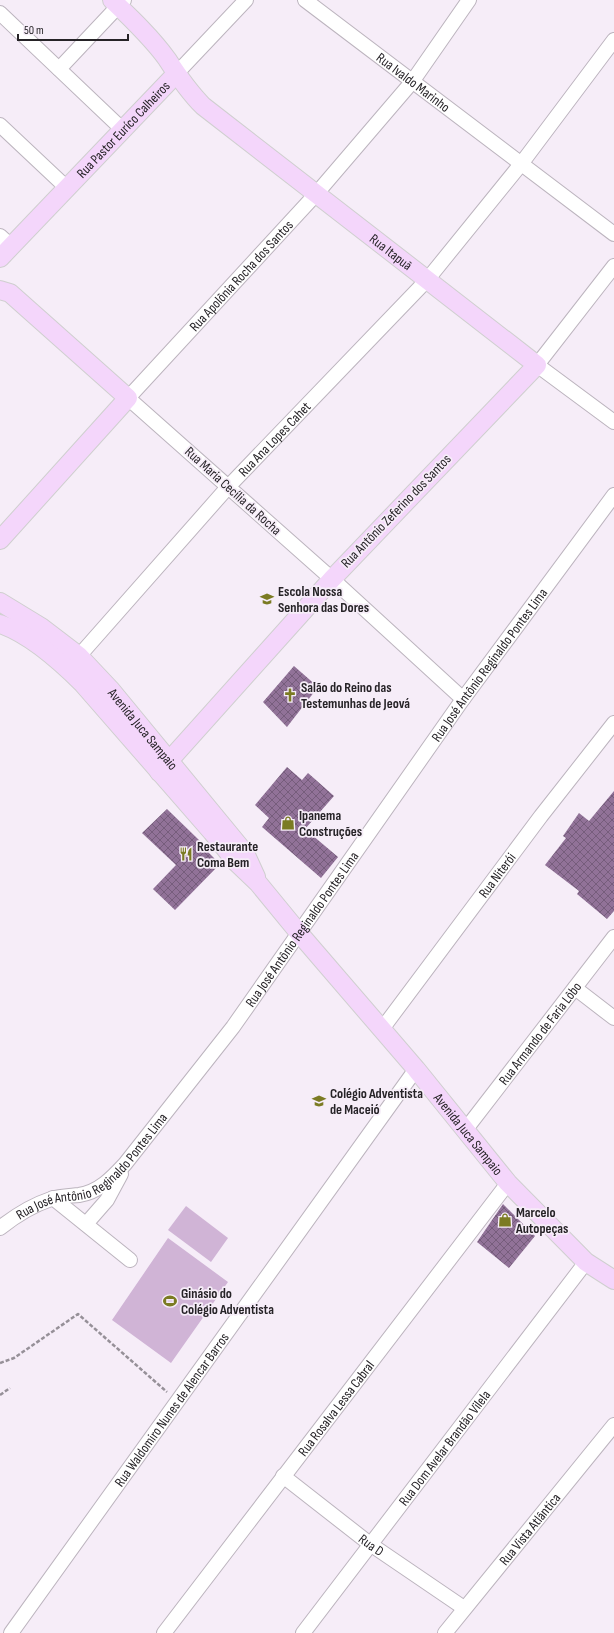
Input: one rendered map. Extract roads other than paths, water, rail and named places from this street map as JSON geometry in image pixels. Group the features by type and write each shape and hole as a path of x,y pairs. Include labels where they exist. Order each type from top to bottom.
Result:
{"main road":[{"name":"Rua Itapuã","path":"118,2 166,59 188,91 203,106 537,365"},
{"name":"Rua Pastor Euríco Calheiros","path":"4,247 68,189 176,74"},
{"name":"Rua Maria Cecília da Rocha","path":"0,277 5,292 128,398"},
{"name":"Rua Antônio Zeferino dos Santos","path":"165,766 332,579 537,365"},
{"name":"Rua Apolônia Rocha dos Santos","path":"0,540 128,398"},
{"name":"Avenida Juca Sampaio","path":"0,602 41,628 79,656 111,690 212,832 236,862 258,883 299,934 416,1069 508,1183 586,1262 614,1280"},
{"name":"Avenida Juca Sampaio","path":"0,624 34,642 66,667 165,766"}],"street":[{"name":"Rua Pastor Euríco Calheiros","path":"176,74 246,0"},
{"name":"Rua Ivaldo Marinho","path":"305,0 614,234"},
{"name":"Rua Apolônia Rocha dos Santos","path":"128,398 317,193 412,82 469,0"},
{"path":"59,69 118,2"},
{"path":"0,12 123,130"},
{"path":"428,280 521,164 614,40"},
{"path":"0,125 68,189"},
{"name":"Rua Antônio Zeferino dos Santos","path":"537,365 614,266"},
{"name":"Rua Ana Lopes Cahet","path":"79,656 228,487 428,280"},
{"name":"Rua Itapuã","path":"537,365 614,422"},
{"name":"Rua Maria Cecília da Rocha","path":"128,398 332,579 463,699"},
{"name":"Rua José Antônio Reginaldo Pontes Lima","path":"0,1228 34,1206 53,1198 81,1195 93,1191 108,1182 125,1164 233,1027 463,699 614,495"},
{"name":"Rua Niterói","path":"382,1030 541,816 614,724"},
{"name":"Rua Armando de Faria Lôbo","path":"466,1130 614,937"},
{"path":"575,988 614,1018"},
{"name":"Rua Waldomiro Nunes de Alencar Barros","path":"11,1633 416,1069"},
{"path":"86,1224 107,1200 117,1183 125,1164"},
{"name":"Rua Rosalva Lessa Cabral","path":"164,1633 508,1183"},
{"path":"53,1198 130,1260"},
{"name":"Rua Dom Avelar Brandão Vilela","path":"303,1633 586,1262"},
{"name":"Rua Vista Atlântica","path":"445,1633 614,1425"},
{"name":"Rua D","path":"283,1476 370,1544 464,1608"}],"place":[{"name":"Escola Nossa Senhora das Dores","path":"267,599"},
{"name":"Salão do Reino das Testemunhas de Jeová","path":"290,695"},
{"name":"Ipanema Construções","path":"288,823"},
{"name":"Restaurante Coma Bem","path":"186,854"},
{"name":"Colégio Adventista de Maceió","path":"319,1101"},
{"name":"Marcelo Autopeças","path":"505,1220"},
{"name":"Ginásio do Colégio Adventista","path":"170,1301"}]}
